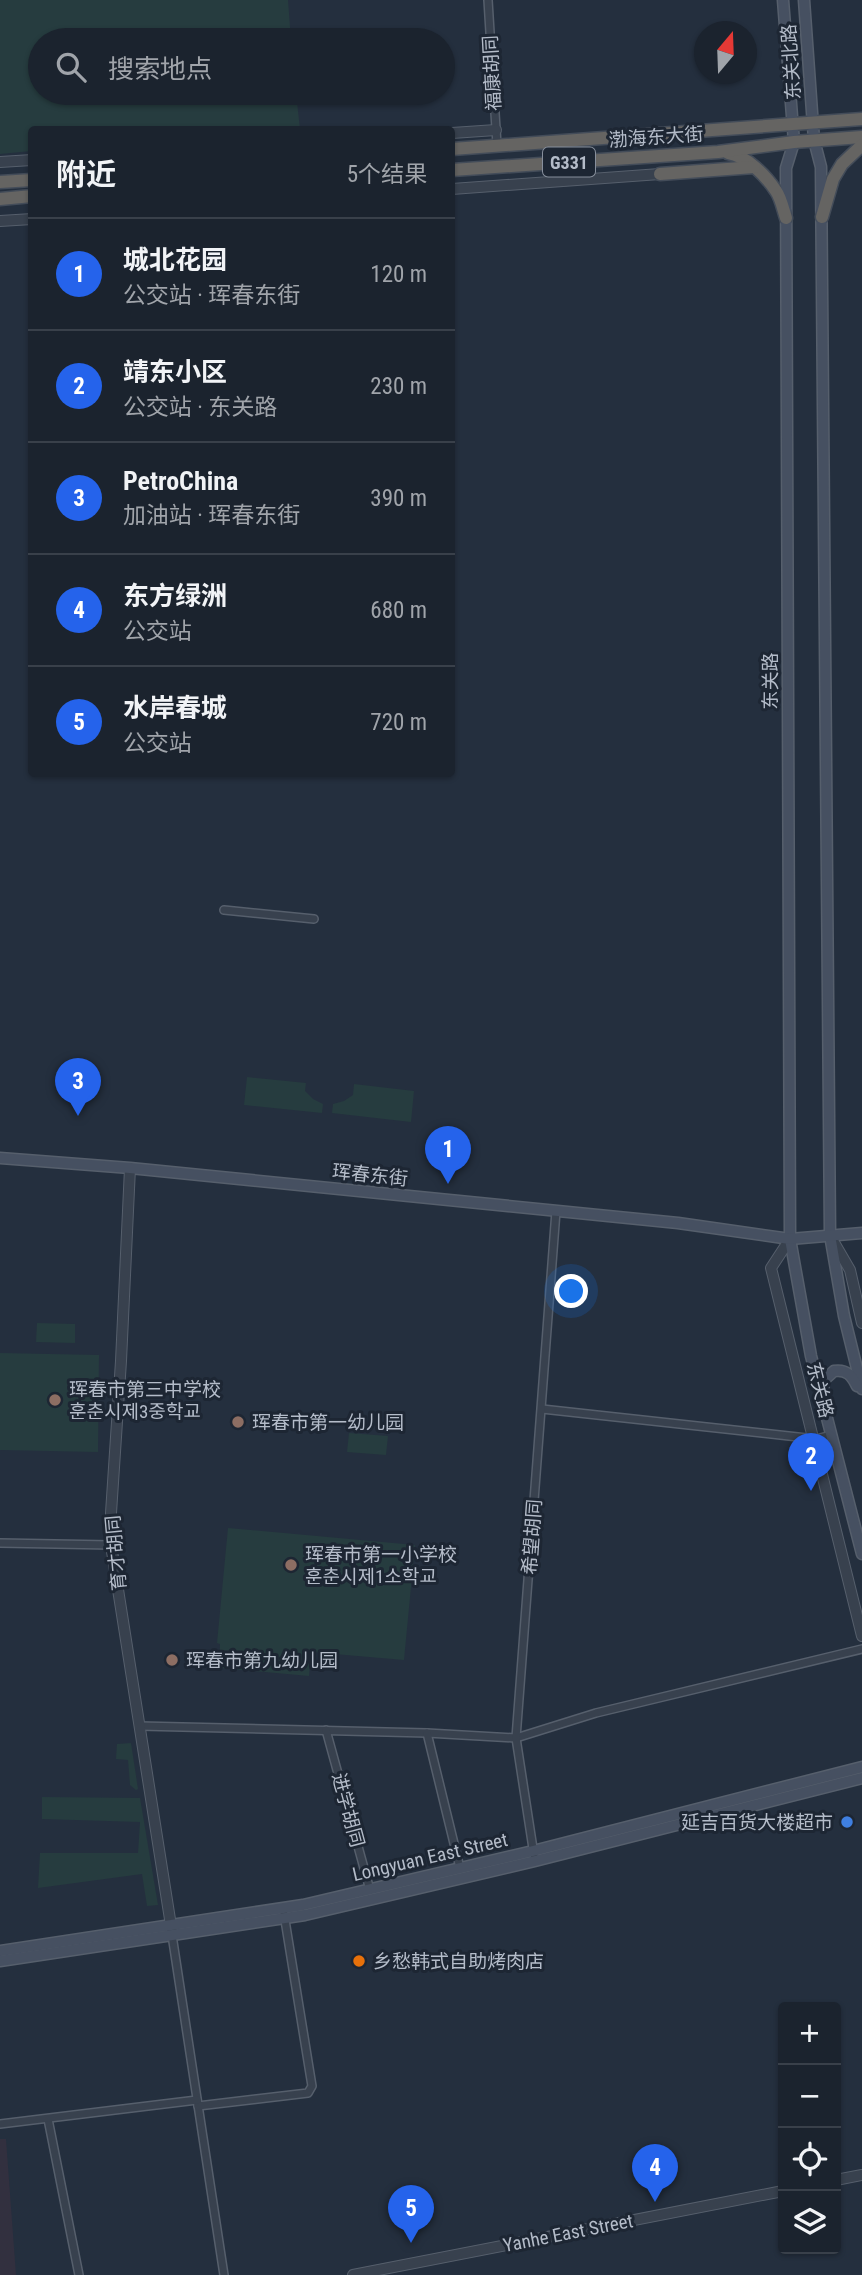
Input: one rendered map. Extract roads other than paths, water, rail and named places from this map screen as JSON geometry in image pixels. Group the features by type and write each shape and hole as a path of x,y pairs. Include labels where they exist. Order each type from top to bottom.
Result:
{"highway":[{"name":"渤海东大街","path":"455,149 862,119"},
{"path":"685,132 686,154"},
{"name":"渤海东大街","path":"455,170 718,152 862,136"},
{"path":"822,217 833,179 842,164 862,145"},
{"path":"718,152 734,154 754,167 777,192 786,218"},
{"path":"660,174 754,167"},
{"path":"0,182 28,180"},
{"path":"0,199 28,196"}],"main road":[{"name":"东关北路","path":"783,0 792,124"},
{"name":"东关北路","path":"804,0 814,122"},
{"path":"814,122 814,140 821,167 822,217 830,1236 844,1316 862,1388"},
{"name":"东关路","path":"792,124 794,142 786,168 790,1239 805,1329 862,1554"},
{"name":"珲春东街","path":"0,1157 678,1223 790,1239 862,1233"},
{"path":"823,1404 824,1380 834,1371 850,1374 862,1394"},
{"name":"Longyuan East Street","path":"284,1913 460,1868 534,1856 862,1767"},
{"name":"Longyuan East Street","path":"0,1951 284,1913 862,1777"},
{"name":"Longyuan East Street","path":"0,1961 171,1930"}],"street":[{"name":"福康胡同","path":"488,0 496,145"},
{"path":"455,133 496,130"},
{"path":"0,162 28,160"},
{"name":"渤海东大街","path":"455,189 660,174"},
{"path":"0,221 28,219"},
{"path":"224,910 314,919"},
{"name":"育才胡同","path":"130,1168 111,1545 171,1930"},
{"name":"希望胡同","path":"534,1856 516,1738 556,1211"},
{"path":"830,1236 850,1270 862,1323"},
{"name":"东关路","path":"790,1239 771,1268 862,1636"},
{"path":"542,1409 813,1438 832,1435"},
{"path":"0,1543 111,1545"},
{"path":"140,1726 427,1733 516,1738 596,1713 862,1649"},
{"name":"进学胡同","path":"326,1730 370,1890"},
{"path":"427,1733 460,1868"},
{"path":"0,2124 308,2093 312,2086 284,1913"},
{"path":"171,1930 224,2275"},
{"path":"48,2119 79,2275"},
{"path":"841,2179 862,2175"},
{"name":"Yanhe East Street","path":"352,2275 778,2192"}],"place":[{"name":"PetroChina","path":"78,1116"},
{"name":"城北花园","path":"448,1184"},
{"name":"珲春市第三中学校 훈춘시제3중학교","path":"55,1400"},
{"name":"珲春市第一幼儿园","path":"238,1422"},
{"name":"靖东小区","path":"811,1491"},
{"name":"珲春市第一小学校 훈춘시제1소학교","path":"291,1565"},
{"name":"珲春市第九幼儿园","path":"172,1660"},
{"name":"延吉百货大楼超市","path":"847,1822"},
{"name":"乡愁韩式自助烤肉店","path":"359,1961"},
{"name":"东方绿洲","path":"655,2202"},
{"name":"水岸春城","path":"411,2243"}]}
